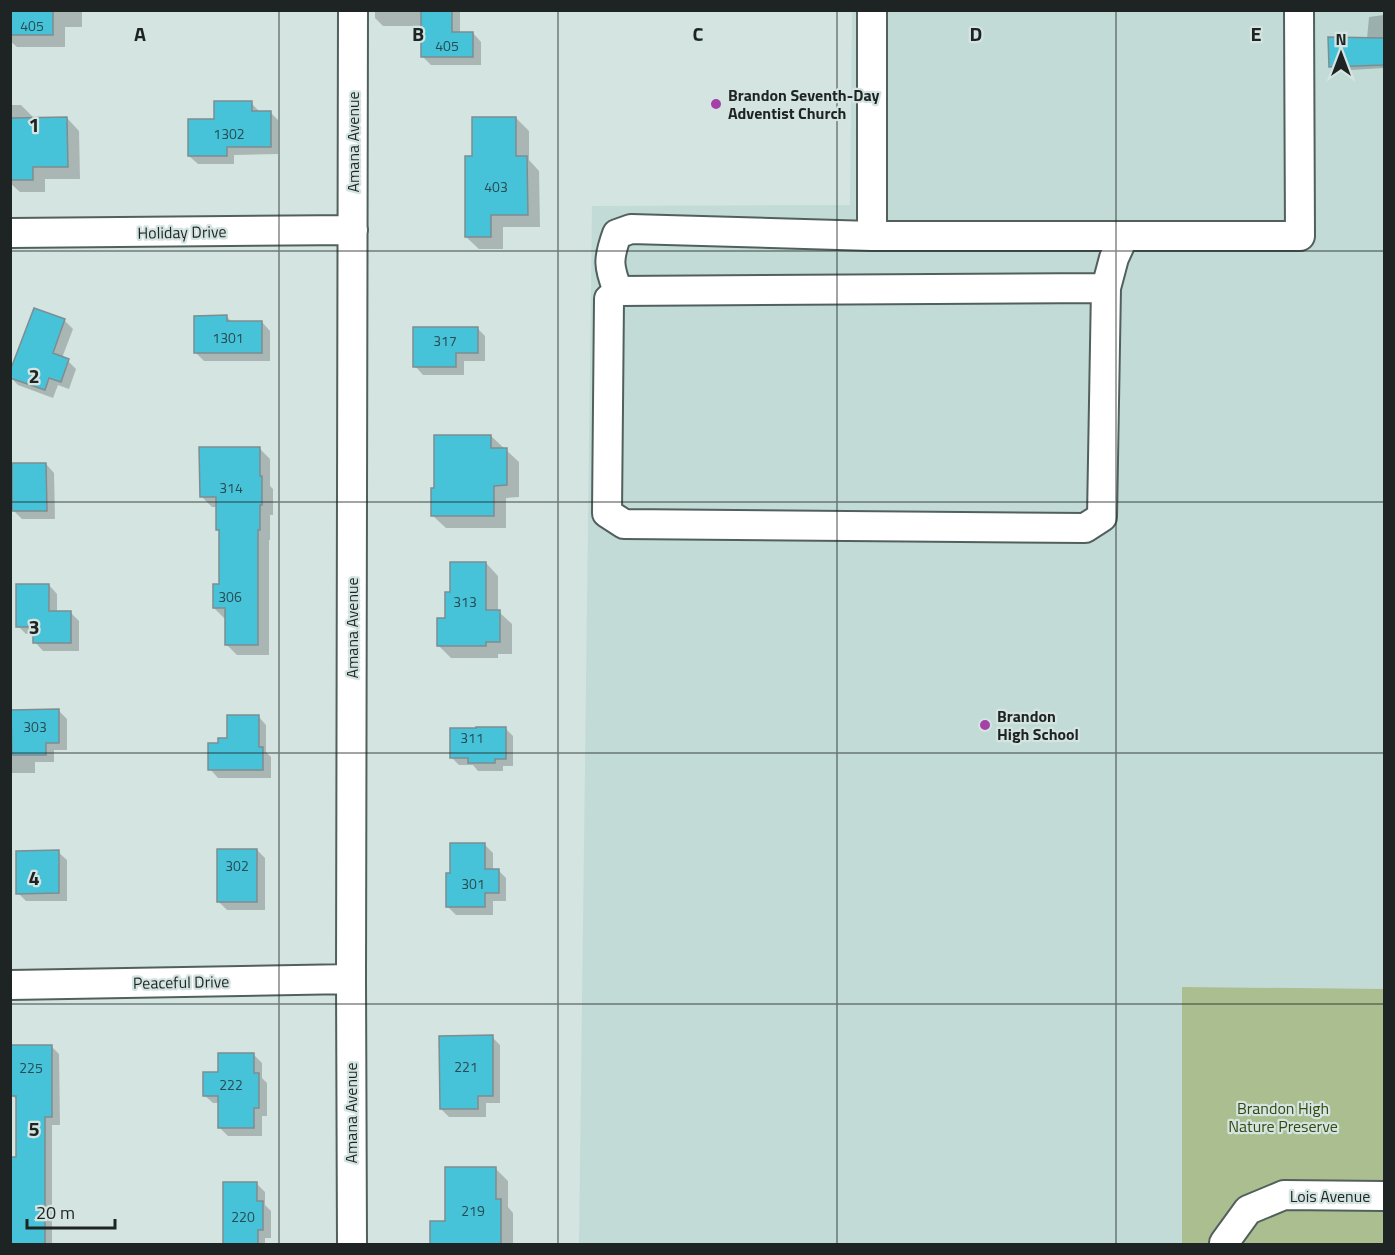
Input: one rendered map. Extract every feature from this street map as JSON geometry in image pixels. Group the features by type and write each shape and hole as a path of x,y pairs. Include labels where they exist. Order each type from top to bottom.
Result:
{"street":[{"name":"Amana Avenue","path":"352,1245 353,10"},
{"path":"872,10 872,236"},
{"path":"618,291 611,273 611,252 617,234 631,229 872,236 1300,236 1299,10"},
{"name":"Holiday Drive","path":"10,233 353,230"},
{"path":"1106,288 618,291 609,299 607,513 624,524 1085,528 1102,517 1106,288 1114,258 1124,236"},
{"name":"Peaceful Drive","path":"10,985 351,979"},
{"name":"Lois Avenue","path":"1224,1245 1248,1210 1284,1196 1384,1196"}],"shaded area":[{"name":"Brandon High School","path":"852,11 1384,11 1384,1244 579,1244 592,206 850,205"}],"green space":[{"name":"Brandon High Nature Preserve","path":"1182,987 1384,989 1384,1244 1182,1244"}],"building":[{"path":"10,10 53,10 53,35 10,35"},
{"path":"421,10 452,10 452,32 473,32 473,57 421,57"},
{"path":"1328,37 1384,38 1384,65 1329,67"},
{"path":"214,101 252,101 252,111 271,111 271,147 227,147 227,156 188,156 188,119 214,119"},
{"path":"67,117 68,167 33,167 33,180 10,180 10,118"},
{"path":"472,117 516,117 516,156 527,156 528,215 491,215 491,237 465,237 465,156 472,156"},
{"path":"34,308 65,319 53,353 69,359 61,382 49,378 45,390 10,378 10,371"},
{"path":"227,315 227,321 262,321 262,353 194,353 194,316"},
{"path":"413,327 478,327 478,353 456,353 456,367 413,367"},
{"path":"434,435 491,435 491,448 507,448 507,485 494,486 494,516 431,516 431,488 434,488"},
{"path":"199,447 260,447 262,505 260,505 260,530 258,530 258,645 225,645 225,608 213,608 213,584 219,584 219,530 216,530 216,497 200,497"},
{"path":"12,463 46,463 47,511 12,511"},
{"path":"450,562 486,562 486,610 500,610 500,642 486,642 486,646 437,646 437,618 445,618 445,592 450,592"},
{"path":"16,584 49,584 49,611 71,611 71,643 33,643 33,627 16,627"},
{"path":"59,709 59,743 46,743 46,755 12,755 11,710"},
{"path":"227,715 259,715 259,747 263,747 263,770 208,770 208,743 218,743 218,738 227,738"},
{"path":"506,727 506,759 495,759 495,763 468,763 468,758 450,758 450,728"},
{"path":"450,843 485,843 485,869 499,869 499,893 485,893 485,907 446,907 446,873 450,873"},
{"path":"217,849 257,849 257,902 217,902"},
{"path":"59,850 59,893 16,894 16,851"},
{"path":"493,1035 493,1096 478,1096 478,1109 440,1109 439,1036"},
{"path":"10,1045 52,1045 52,1117 45,1117 45,1245 10,1245 10,1157 16,1157 16,1096 10,1096"},
{"path":"218,1053 254,1053 254,1073 259,1073 259,1108 254,1108 254,1128 218,1128 218,1096 203,1096 203,1072 218,1072"},
{"path":"445,1167 496,1167 496,1199 501,1199 501,1245 430,1245 430,1221 445,1221"},
{"path":"223,1182 257,1182 257,1201 263,1201 263,1230 258,1230 258,1245 223,1245"}],"place":[{"name":"Brandon Seventh-Day Adventist Church","path":"716,104"},
{"name":"Brandon High School","path":"985,725"}]}
